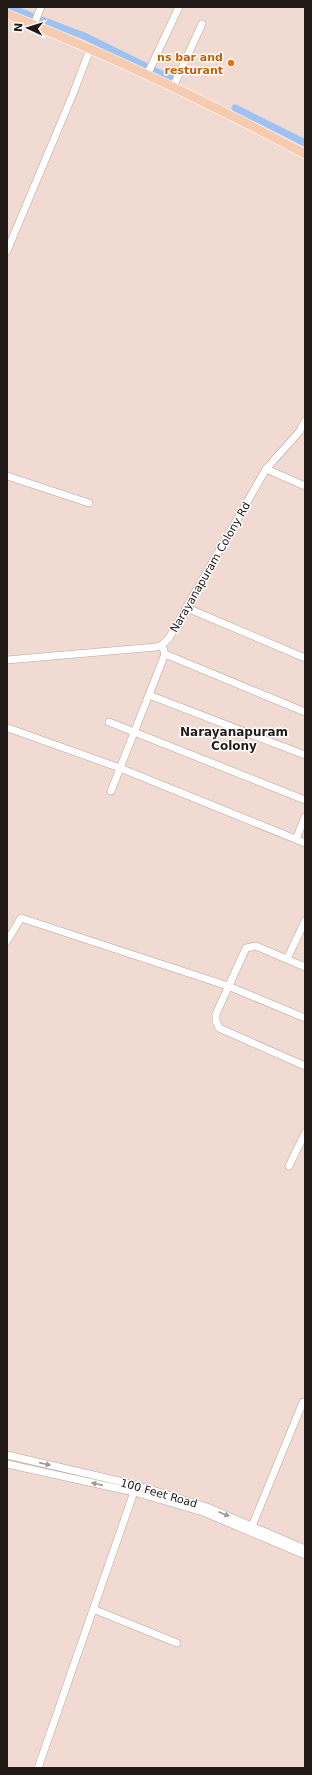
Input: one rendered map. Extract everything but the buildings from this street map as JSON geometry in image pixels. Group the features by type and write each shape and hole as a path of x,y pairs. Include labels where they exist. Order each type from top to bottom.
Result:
{"main road":[{"path":"7,14 34,24 173,86 305,154"}],"street":[{"path":"34,24 41,7"},
{"path":"147,75 179,7"},
{"path":"173,86 202,24"},
{"path":"7,251 73,94 90,49"},
{"name":"Narayanapuram Colony Rd","path":"162,645 169,638 187,608 266,469 302,433 305,421"},
{"path":"266,469 305,486"},
{"path":"7,476 89,503"},
{"path":"187,608 305,658"},
{"path":"7,660 156,647 162,645 165,654 133,732 111,792"},
{"path":"165,654 305,712"},
{"path":"149,695 305,755"},
{"path":"109,722 305,800"},
{"path":"8,728 120,768 305,843"},
{"path":"296,839 305,817"},
{"path":"7,941 21,918 228,986 305,1018"},
{"path":"287,960 305,921"},
{"path":"305,967 256,946 246,948 216,1014 216,1022 219,1028 305,1066"},
{"path":"289,1166 305,1133"},
{"path":"252,1526 305,1402"},
{"name":"100 Feet Road","path":"7,1456 136,1485 207,1507 305,1549"},
{"name":"100 Feet Road","path":"7,1464 134,1492 203,1512 305,1556"},
{"path":"38,1768 136,1485"},
{"path":"93,1609 177,1643"}],"waterway":[{"path":"10,7 31,16"},
{"path":"42,20 84,36 145,66"},
{"path":"155,71 171,78"},
{"path":"235,108 305,143"}],"place":[{"name":"ns bar and resturant","path":"231,63"}],"district":[{"name":"Narayanapuram Colony","path":"234,739"}]}
